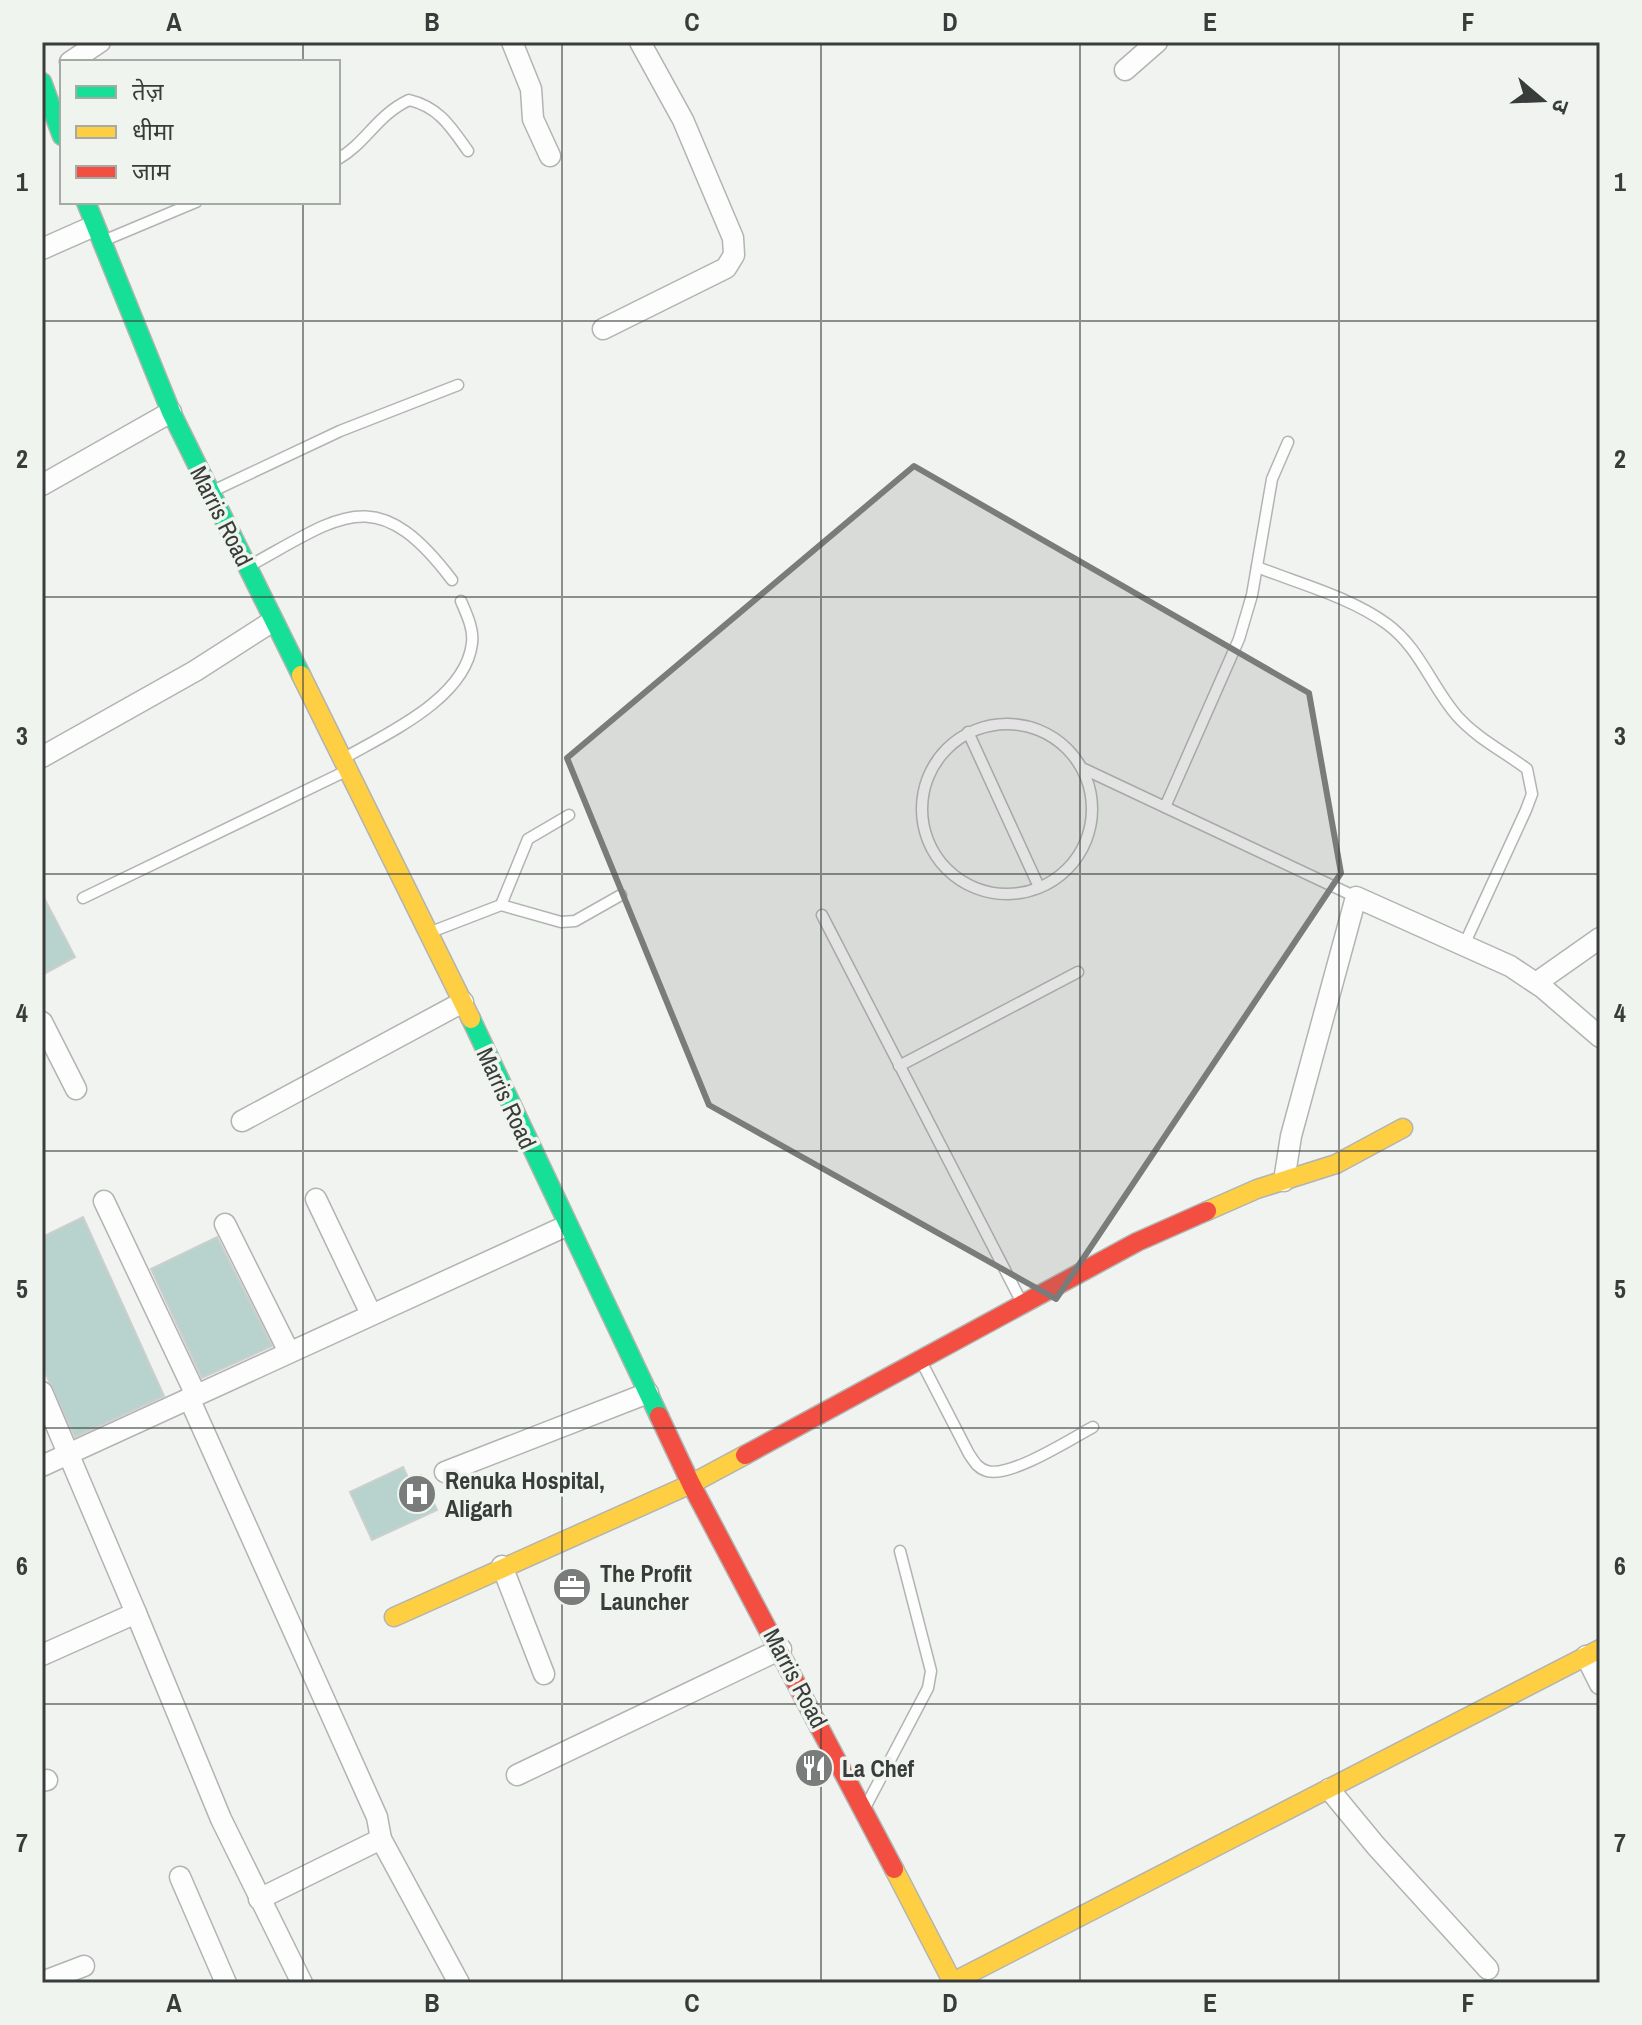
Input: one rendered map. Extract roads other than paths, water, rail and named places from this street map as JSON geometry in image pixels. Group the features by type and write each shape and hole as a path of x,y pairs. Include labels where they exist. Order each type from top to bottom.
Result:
{"street":[{"path":"73,60 100,42"},
{"path":"512,42 531,89 533,119 550,156"},
{"path":"603,329 726,268 734,255 733,238 683,120 640,42"},
{"path":"1125,70 1157,42"},
{"path":"60,68 42,81 60,130"},
{"name":"Marris Road","path":"87,204 171,412 463,1002 566,1226 691,1484 781,1649 952,1983"},
{"path":"42,249 98,234"},
{"path":"42,485 171,412"},
{"path":"42,757 195,671 273,621"},
{"path":"1284,1181 1291,1136 1356,897 1510,966 1536,983 1600,1037"},
{"path":"1536,983 1600,938"},
{"path":"242,1121 463,1002"},
{"path":"42,1022 51,1060 76,1089"},
{"path":"394,1617 502,1566 691,1484 1137,1242 1284,1181 1336,1164 1403,1128"},
{"path":"316,1199 371,1314"},
{"path":"104,1201 377,1817 381,1839 459,1983"},
{"path":"225,1224 289,1352"},
{"path":"42,1466 566,1226"},
{"path":"42,1392 259,1899 302,1983"},
{"path":"445,1472 648,1393"},
{"path":"502,1566 544,1674"},
{"path":"42,1655 136,1613"},
{"path":"517,1775 781,1649"},
{"path":"952,1983 1593,1652 1600,1684"},
{"path":"1329,1789 1376,1846 1488,1969"},
{"path":"259,1899 381,1839"},
{"path":"180,1877 226,1983"},
{"path":"42,1982 84,1966"}],"lane":[{"path":"340,158 351,151 381,117 409,100 433,108 446,119 468,151"},
{"path":"98,234 190,204"},
{"path":"210,493 340,431 458,385"},
{"path":"1165,807 1239,639 1257,567 1272,479 1288,442"},
{"path":"248,567 336,518 368,516 408,534 430,550 452,580"},
{"path":"1257,567 1358,607 1387,624 1408,642 1456,715 1479,738 1527,769 1531,778 1529,802 1464,945"},
{"path":"83,898 344,766 441,697 460,672 472,643 461,601"},
{"path":"1000,723 1033,727 1063,743 1084,769 1093,801 1089,835 1073,864 1058,880 1014,895 981,891 952,875 931,848 922,816 925,783 942,753 968,732 1000,723"},
{"path":"968,732 1039,887"},
{"path":"1084,769 1356,897"},
{"path":"501,905 528,839 569,815"},
{"path":"429,933 501,905 561,922 575,921 621,895"},
{"path":"822,915 1022,1303"},
{"path":"899,1066 1078,972"},
{"path":"919,1358 969,1454 977,1467 989,1472 1020,1464 1093,1427"},
{"path":"864,1810 928,1688 931,1671 900,1551"}],"place":[{"name":"Renuka Hospital, Aligarh","path":"417,1494"},
{"name":"The Profit Launcher","path":"572,1587"},
{"name":"La Chef","path":"814,1768"}]}
